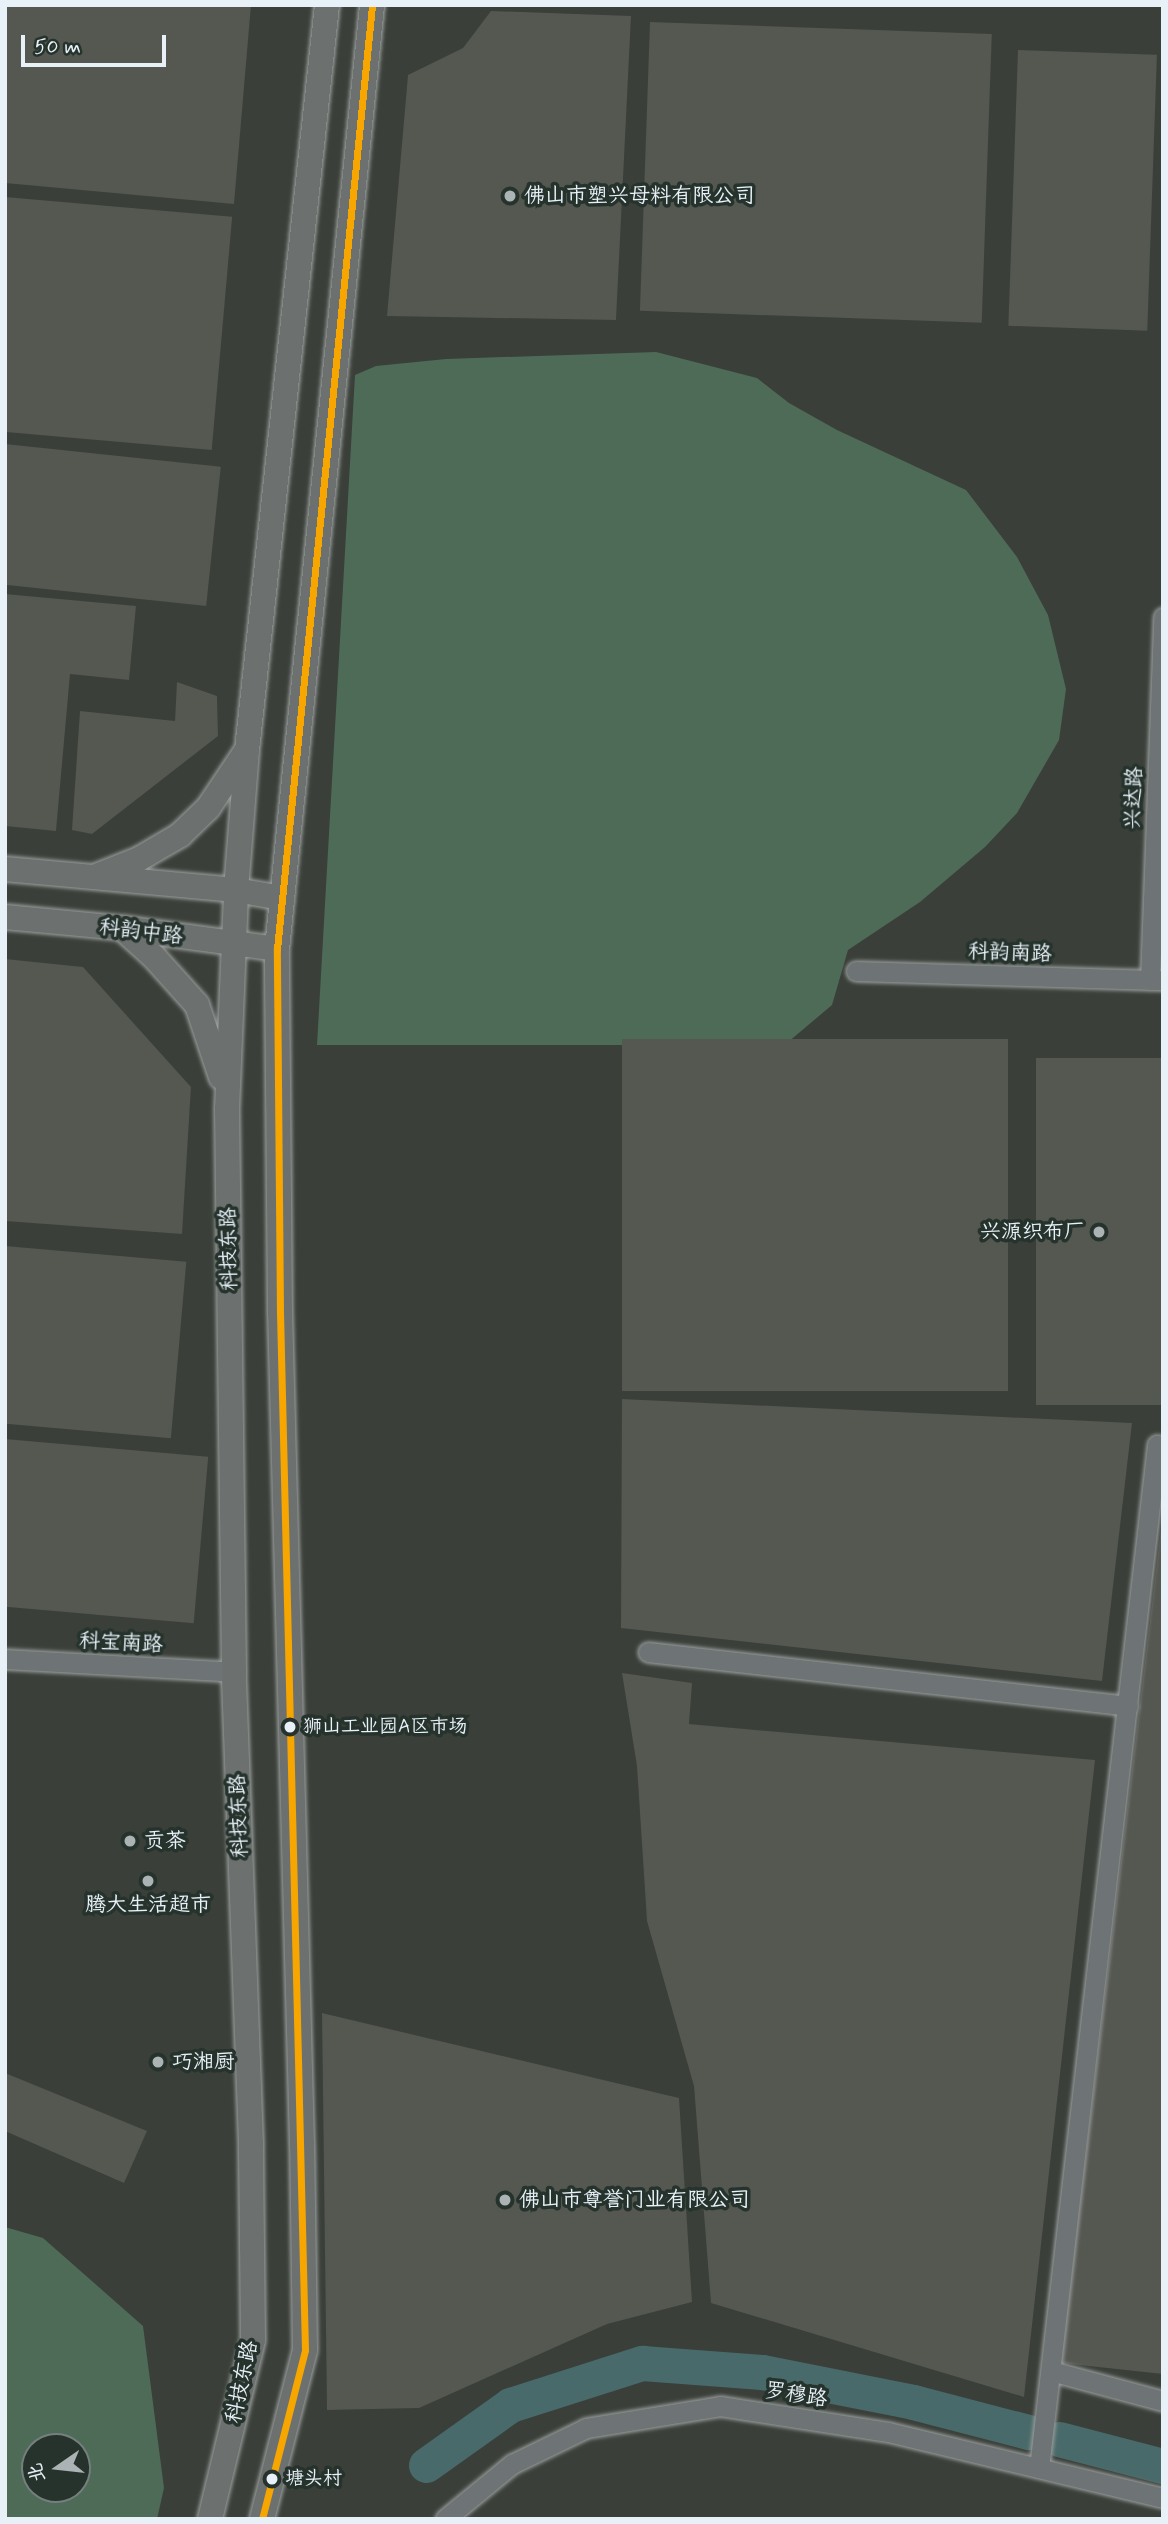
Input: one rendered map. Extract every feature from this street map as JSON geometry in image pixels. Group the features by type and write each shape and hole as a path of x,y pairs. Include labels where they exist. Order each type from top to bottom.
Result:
{"main road":[{"path":"227,1109 236,890 247,750 327,5"},
{"path":"262,2519 305,2350 301,2090 279,1312 277,949 372,5"},
{"path":"93,877 139,859 180,835 208,808 247,750"},
{"path":"5,869 236,890 282,898"},
{"name":"科韵中路","path":"5,917 122,928 277,949"},
{"path":"122,928 154,957 197,1005 216,1057 227,1109"},
{"name":"科技东路","path":"210,2519 253,2340 251,2143 234,1672 227,1109"}],"street":[{"name":"兴达路","path":"1156,980 1163,617"},
{"name":"科韵南路","path":"856,971 1156,980"},
{"path":"1039,2468 1157,1444"},
{"path":"648,1652 1128,1706"},
{"name":"科宝南路","path":"5,1659 234,1672"},
{"path":"1051,2371 1163,2401"},
{"name":"罗穆路","path":"445,2519 512,2464 586,2427 720,2406 888,2432 1163,2497"}],"green space":[{"path":"656,352 757,378 789,403 837,430 966,490 1017,557 1048,615 1066,689 1059,740 1017,813 985,847 920,902 848,950 832,1005 781,1048 721,1045 317,1045 355,375 376,366 446,359"},
{"path":"5,2227 43,2238 143,2326 164,2488 157,2519 5,2519"}],"building":[{"path":"5,5 251,5 234,204 5,183"},
{"name":"佛山市塑兴母料有限公司","path":"491,11 631,16 616,320 387,316 408,75 463,48"},
{"path":"650,22 992,34 982,323 640,311"},
{"path":"1018,50 1157,55 1147,331 1008,326"},
{"path":"5,197 232,217 212,450 5,432"},
{"path":"5,444 221,467 206,606 5,585"},
{"path":"5,594 136,606 129,680 70,674 56,831 5,826"},
{"path":"177,682 217,696 218,736 92,834 72,830 80,711 175,721"},
{"path":"5,959 83,967 191,1087 182,1234 5,1221"},
{"path":"622,1039 1008,1039 1008,1391 622,1391"},
{"name":"兴源织布厂","path":"1036,1058 1163,1058 1163,1405 1036,1405"},
{"path":"5,1246 186,1262 171,1438 5,1424"},
{"path":"622,1399 1132,1423 1102,1681 621,1628"},
{"path":"5,1439 208,1457 194,1623 5,1607"},
{"path":"1163,1529 1163,2374 1061,2363"},
{"path":"622,1673 692,1683 689,1724 1095,1760 1024,2397 711,2303 694,2086 647,1921 637,1766"},
{"name":"佛山市尊誉门业有限公司","path":"322,2013 679,2098 692,2302 607,2324 419,2408 327,2410"},
{"path":"5,2073 147,2131 124,2183 5,2131"}],"waterway":[{"path":"426,2465 510,2405 642,2363 762,2372 913,2402 1028,2432"},
{"path":"1059,2439 1163,2466"}],"transit line":[{"path":"262,2519 305,2350 280,1312 277,949 372,5"}],"place":[{"name":"佛山市塑兴母料有限公司","path":"510,196"},
{"name":"兴源织布厂","path":"1099,1232"},
{"name":"狮山工业园A区市场","path":"290,1727"},
{"name":"贡茶","path":"130,1841"},
{"name":"腾大生活超市","path":"148,1881"},
{"name":"巧湘厨","path":"158,2062"},
{"name":"佛山市尊誉门业有限公司","path":"505,2200"},
{"name":"塘头村","path":"272,2479"}]}
